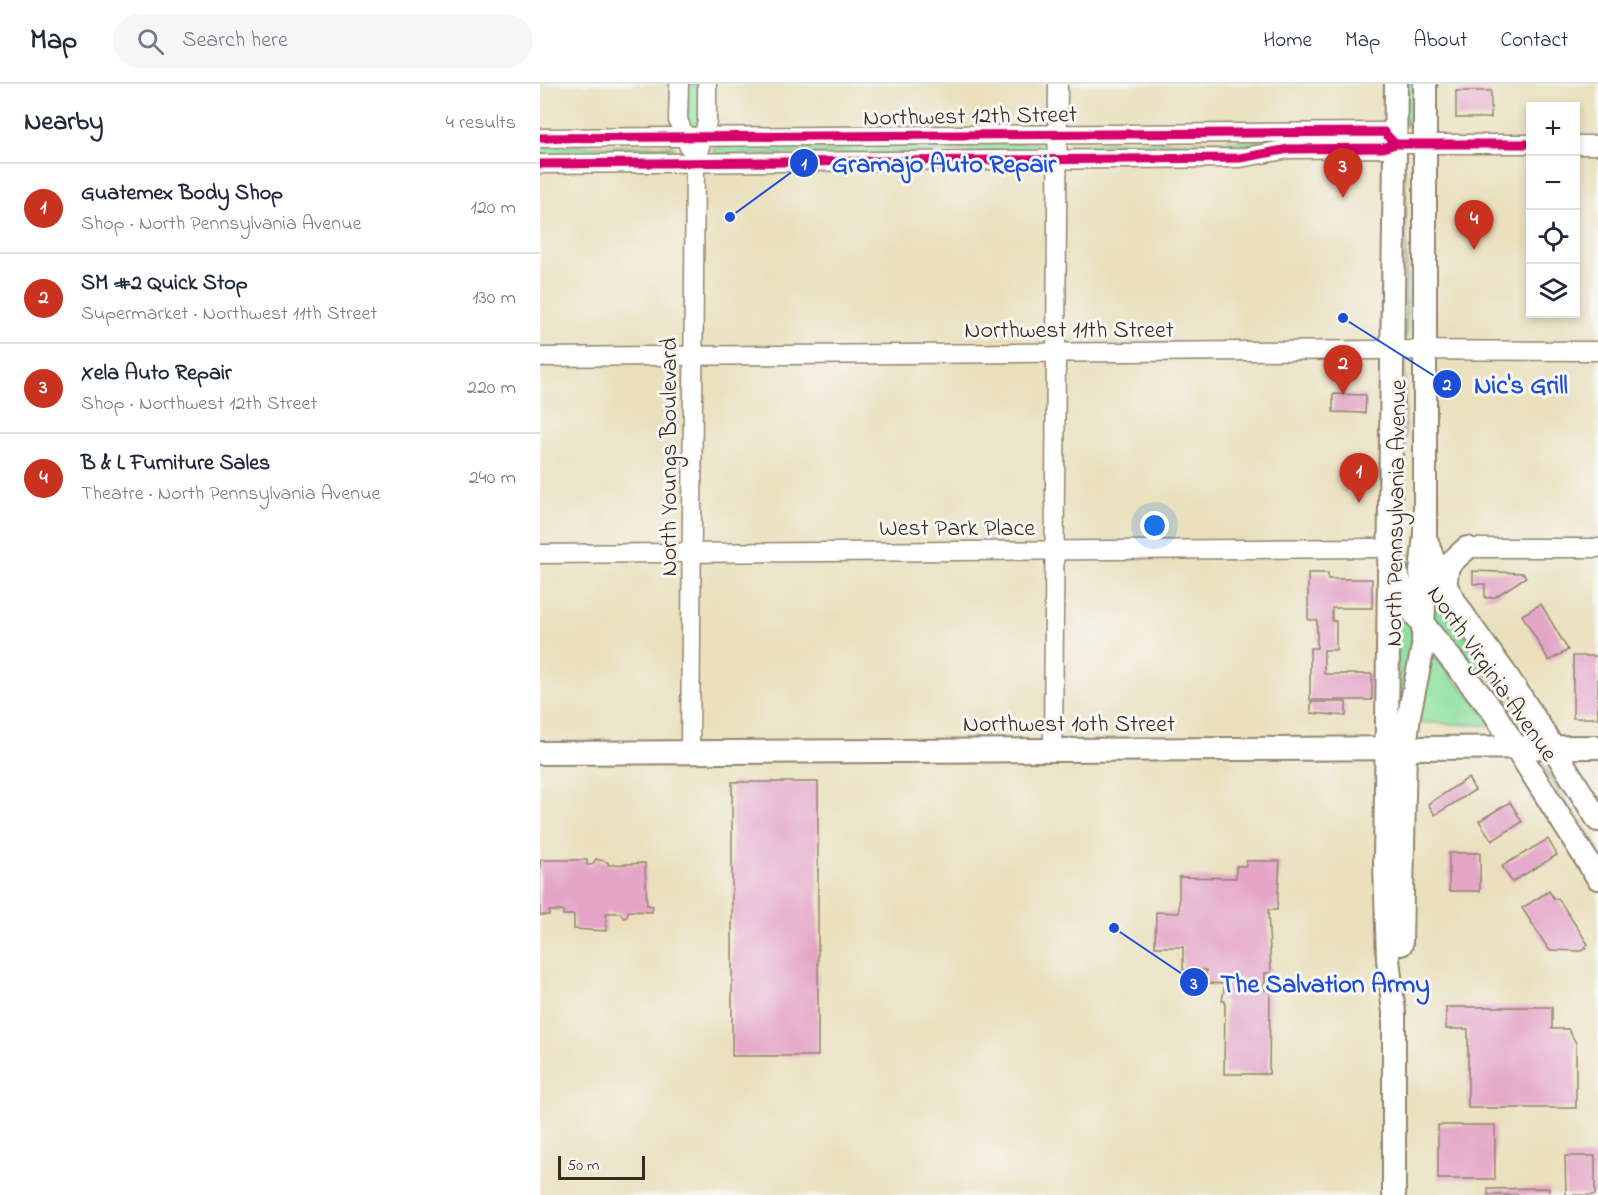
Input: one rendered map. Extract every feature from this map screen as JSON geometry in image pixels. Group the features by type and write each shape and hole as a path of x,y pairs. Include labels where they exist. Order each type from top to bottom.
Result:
{"main road":[{"name":"North Pennsylvania Avenue","path":"1394,1195 1394,1013 1400,960 1404,886 1385,559 1391,529 1396,84"},
{"name":"North Pennsylvania Avenue","path":"1396,748 1408,715 1424,629 1421,572 1425,535 1425,84"},
{"path":"1425,535 1446,544 1467,548"},
{"name":"North Virginia Avenue","path":"1425,535 1445,587 1456,608 1504,672 1598,819"},
{"path":"1445,587 1448,565 1467,548"},
{"name":"North Virginia Avenue","path":"1385,559 1410,608 1424,629 1477,690 1517,747 1598,878"},
{"name":"Northwest 10th Street","path":"540,753 1598,747"}],"street":[{"path":"679,84 678,120 694,137"},
{"name":"North Youngs Boulevard","path":"690,751 694,137 707,122 707,84"},
{"path":"1053,749 1058,84"},
{"name":"Northwest 12th Street","path":"540,138 1384,132 1395,144"},
{"name":"Northwest 12th Street","path":"540,164 1240,158 1289,149 1383,148 1395,144 1526,144"},
{"path":"1580,145 1598,145"},
{"name":"Northwest 11th Street","path":"540,357 1424,350 1598,351"},
{"path":"1467,548 1598,548"},
{"name":"West Park Place","path":"540,554 1055,551 1385,559"}],"green space":[{"path":"687,84 703,84 698,129 691,129 687,120"},
{"path":"1401,84 1418,84 1417,109 1408,126 1406,126"},
{"path":"1370,139 1257,149 1069,151 1067,149 1069,143"},
{"path":"1045,143 1047,147 1045,151 717,155 713,151 714,146"},
{"path":"540,146 672,146 675,150 673,154 540,157"},
{"path":"1406,171 1407,336 1405,338 1404,336"},
{"path":"1405,363 1405,538 1415,569 1418,605 1404,568"},
{"path":"1434,589 1519,716 1493,681 1476,664 1460,657 1434,633"},
{"path":"1397,598 1418,631 1399,722 1400,674 1395,653"},
{"path":"1429,650 1495,726 1416,722"},
{"path":"1541,765 1598,851 1598,857"}],"building":[{"path":"1456,91 1491,91 1491,118 1456,118"},
{"path":"1333,394 1366,395 1365,413 1333,412"},
{"path":"1473,571 1523,573 1526,577 1495,597 1485,598 1485,584 1473,584"},
{"path":"1308,573 1328,573 1328,579 1372,579 1372,608 1332,608 1332,621 1336,621 1336,650 1324,650 1324,674 1372,674 1372,700 1310,700 1310,648 1317,648 1317,620 1308,620"},
{"path":"1541,604 1568,650 1549,661 1522,615"},
{"path":"1573,656 1598,656 1598,718 1573,718"},
{"path":"1311,702 1346,702 1346,716 1311,713"},
{"path":"1468,778 1475,790 1435,815 1428,804"},
{"path":"732,782 818,782 818,1056 732,1056"},
{"path":"1510,802 1522,822 1492,841 1479,821"},
{"path":"1548,839 1557,855 1512,882 1502,866"},
{"path":"1449,853 1480,853 1480,891 1449,891"},
{"path":"596,859 608,862 608,865 645,863 647,905 653,906 652,912 628,911 627,917 624,918 620,913 606,913 606,931 574,929 574,915 563,915 563,911 549,911 549,915 540,915 540,860 587,860 587,865 592,865"},
{"path":"1246,861 1280,861 1277,910 1268,910 1271,973 1265,973 1265,990 1270,990 1269,1074 1224,1074 1225,1001 1222,1001 1225,984 1206,983 1206,970 1183,970 1183,947 1155,947 1156,912 1179,913 1179,877 1236,878 1236,866 1246,866"},
{"path":"1549,891 1554,899 1558,898 1588,944 1581,951 1549,950 1522,908"},
{"path":"1446,1007 1552,1007 1552,1029 1568,1029 1576,1043 1576,1108 1468,1108 1468,1029 1446,1029"},
{"path":"1438,1125 1495,1125 1495,1179 1438,1179"},
{"path":"1565,1156 1595,1156 1595,1195 1566,1195"},
{"path":"1549,1188 1549,1195 1488,1195 1488,1189"}],"cycle path":[{"path":"540,138 1384,132 1395,144"},
{"path":"540,164 1240,158 1289,149 1383,148 1395,144 1526,144"}],"place":[{"name":"Xela Auto Repair","path":"1343,198"},
{"name":"Gramajo Auto Repair","path":"730,217"},
{"name":"B & L Furniture Sales","path":"1474,250"},
{"name":"Nic's Grill","path":"1343,318"},
{"name":"SM #2 Quick Stop","path":"1343,395"},
{"name":"Guatemex Body Shop","path":"1359,503"},
{"name":"The Salvation Army","path":"1114,928"}]}
